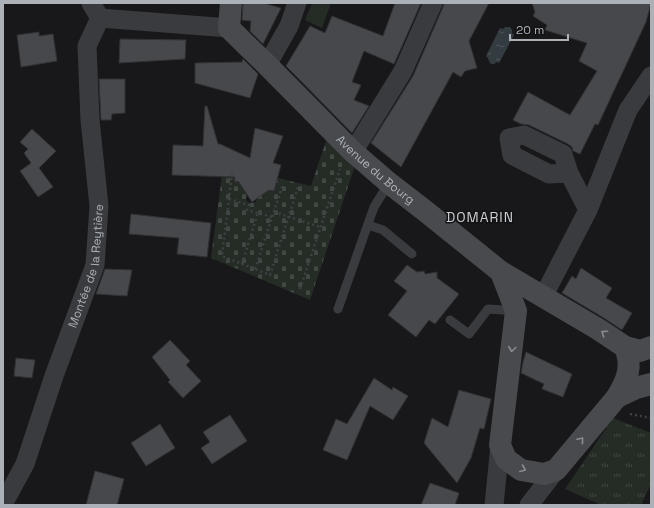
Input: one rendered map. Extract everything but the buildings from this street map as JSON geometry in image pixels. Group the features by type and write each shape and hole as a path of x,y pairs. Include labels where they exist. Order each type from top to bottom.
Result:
{"street":[{"path":"95,10 229,28 231,3"},
{"path":"267,65 289,26 297,3"},
{"path":"347,160 403,71 433,3"},
{"name":"Montée de la Reytière","path":"3,502 8,497 26,464 54,376 96,265 99,206 90,120 87,46 95,10"},
{"name":"Avenue du Bourg","path":"229,28 267,65 347,160 389,183 500,272 598,329 625,347 640,351 651,347"},
{"path":"516,311 527,306 549,301 588,210 628,110 651,76"},
{"path":"569,173 588,210"},
{"path":"494,505 516,311 500,272"},
{"path":"529,505 617,397 630,368 629,355 625,347"},
{"path":"651,352 648,365 651,374"},
{"path":"617,397 636,388 651,384"},
{"path":"500,445 506,459 521,470 544,474 556,470"}],"lane":[{"path":"338,309 374,207 389,183"},
{"path":"368,225 382,230 412,254"},
{"path":"450,320 469,334 488,309 516,311"}],"path":[{"path":"300,289 320,227 347,160"},
{"path":"232,173 222,256 270,275 298,187"},
{"path":"255,269 283,184"},
{"path":"229,199 248,205 247,210 272,217"},
{"path":"242,264 258,212"},
{"path":"274,212 320,227"}],"green space":[{"path":"312,3 331,3 322,28 305,20"},
{"path":"327,138 356,163 310,300 211,258 223,168 236,172 233,181 244,184 248,194 246,199 248,202 256,202 257,198 267,190 274,191 278,178 311,186"},
{"path":"613,418 651,433 651,484 641,505 601,505 565,489"}],"water":[{"path":"505,27 510,27 514,35 499,63 497,62 491,64 486,56 500,28 503,29"}],"district":[{"name":"DOMARIN","path":"480,217"}]}
